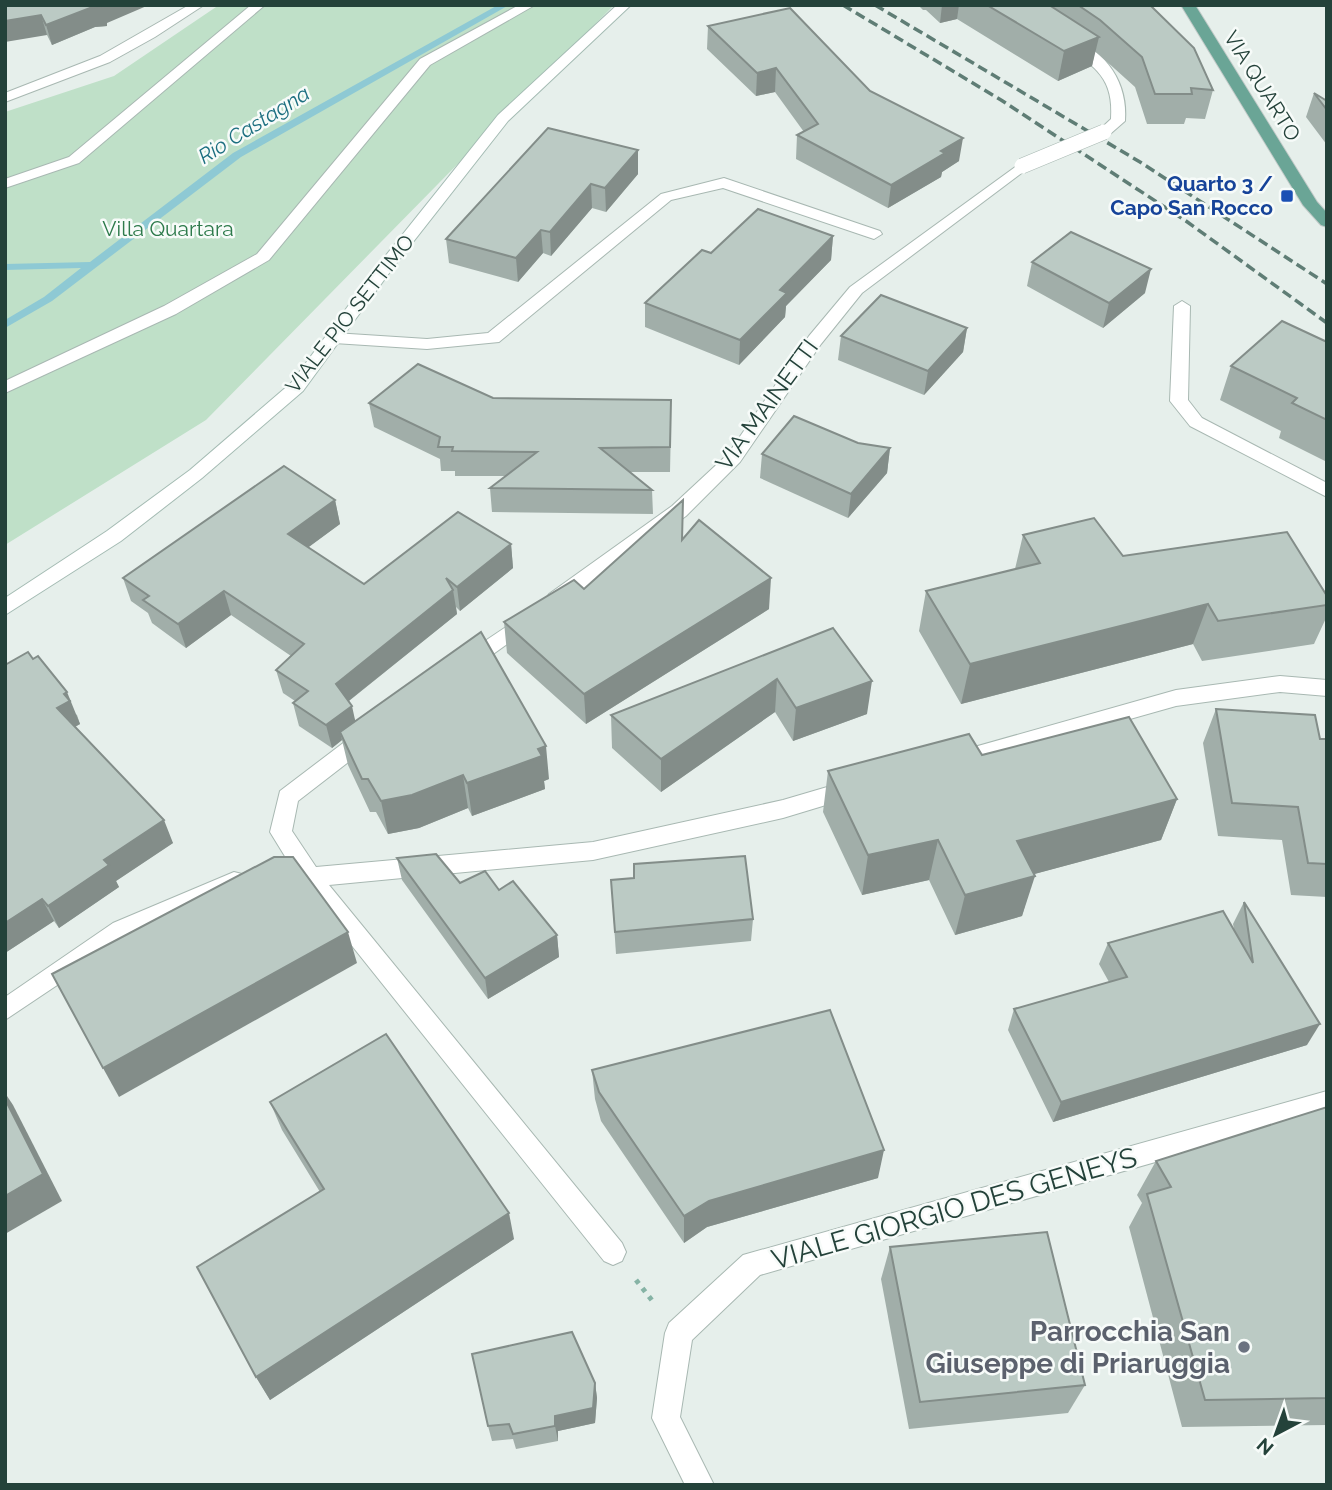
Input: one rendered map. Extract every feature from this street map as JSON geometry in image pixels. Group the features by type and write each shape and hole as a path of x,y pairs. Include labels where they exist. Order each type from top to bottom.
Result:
{"main road":[{"name":"VIA QUARTO","path":"1188,5 1311,205 1327,222"}],"street":[{"path":"5,98 106,60 198,5"},
{"path":"5,184 74,160 259,5"},
{"path":"5,387 170,310 263,257 425,62 529,5"},
{"name":"VIALE PIO SETTIMO","path":"5,608 114,536 196,474 298,387 389,262 503,118 625,5"},
{"name":"VIA MAINETTI","path":"452,674 679,511 734,458 815,340 856,290 1022,166 1104,132 1118,121 1121,102 1114,79 1091,57 1058,35"},
{"path":"334,338 427,344 494,338 666,197 724,183 874,234"},
{"path":"1182,306 1179,401 1196,422 1327,491"},
{"path":"927,768 1176,698 1280,684 1327,688"},
{"path":"386,722 288,797 281,832 310,877 613,1252"},
{"path":"274,878 593,851 783,809 874,783"},
{"path":"5,1010 121,930 238,879 250,879"},
{"name":"VIALE GIORGIO DES GENEYS","path":"679,1333 752,1264 1327,1102"},
{"path":"679,1333 666,1418 700,1485"}],"path":[{"path":"613,1252 679,1333"}],"green space":[{"name":"Villa Quartara","path":"219,5 614,5 206,420 5,545 5,112 114,76"}],"building":[{"path":"5,5 102,6 46,25 41,15 5,21"},
{"path":"987,5 1049,5 1099,37 1064,51"},
{"path":"1078,5 1150,5 1194,48 1213,90 1191,88 1192,94 1155,94 1142,57 1100,20"},
{"path":"790,8 870,91 963,138 941,151 945,153 891,185 797,135 818,124 776,68 757,73 708,26"},
{"path":"1314,93 1327,101 1327,110"},
{"path":"548,128 638,150 605,188 591,184 550,232 541,230 516,258 446,239"},
{"path":"758,209 833,236 780,290 787,293 740,340 645,303 702,250 711,253"},
{"path":"1071,232 1151,269 1109,303 1032,262"},
{"path":"881,295 967,328 928,371 841,336"},
{"path":"1282,321 1327,342 1327,420 1292,403 1297,398 1231,366"},
{"path":"418,364 493,398 671,400 670,447 600,448 652,490 490,488 537,452 452,451 453,447 438,447 440,437 369,403"},
{"path":"794,416 858,443 890,448 851,494 762,454"},
{"path":"284,466 335,500 288,534 364,584 458,512 511,544 457,587 446,578 453,590 336,684 352,706 326,725 293,703 308,691 276,670 304,644 224,591 178,624 143,600 149,596 123,578"},
{"path":"683,500 682,540 699,520 771,578 584,694 504,622 574,580 584,589"},
{"path":"1094,518 1123,556 1287,532 1327,596 1327,605 1218,621 1208,604 970,664 926,591 1040,563 1023,535"},
{"path":"833,628 872,681 796,708 777,679 661,759 611,715"},
{"path":"481,632 546,746 538,749 542,756 467,783 463,775 412,795 381,801 368,779 362,779 340,732"},
{"path":"28,652 33,659 38,656 67,692 64,694 70,701 57,708 164,820 104,860 109,865 48,906 42,899 5,923 5,665"},
{"path":"1216,709 1315,715 1320,739 1327,739 1327,864 1308,863 1298,807 1232,803"},
{"path":"1129,717 1177,799 1017,841 1035,876 965,895 938,840 868,855 828,771 969,734 982,755"},
{"path":"436,854 460,883 485,871 499,890 513,881 557,935 485,978 397,858"},
{"path":"745,856 753,919 615,932 611,880 634,878 634,864"},
{"path":"274,857 293,857 348,932 103,1068 52,974"},
{"path":"1244,902 1320,1024 1061,1102 1014,1009 1127,977 1108,943 1223,911 1253,963"},
{"path":"830,1010 884,1150 709,1201 684,1216 599,1092 592,1070"},
{"path":"386,1034 509,1213 256,1377 197,1267 324,1189 270,1102"},
{"path":"5,1099 43,1174 5,1196"},
{"name":"Parrocchia San Giuseppe di Priaruggia","path":"1327,1107 1327,1398 1205,1400 1147,1194 1171,1187 1156,1161"},
{"path":"1047,1232 1085,1385 920,1402 890,1247"},
{"path":"572,1332 595,1383 593,1408 555,1416 555,1426 513,1434 509,1424 488,1426 472,1354"}],"waterway":[{"name":"Rio Castagna","path":"5,325 48,299 237,155 505,5"},
{"path":"5,267 91,265"}],"railway":[{"path":"843,5 1001,100 1186,221 1327,323"},
{"path":"875,5 1140,162 1327,284"}],"place":[{"name":"Quarto 3 / Capo San Rocco","path":"1287,196"},
{"name":"Parrocchia San Giuseppe di Priaruggia","path":"1244,1347"}]}
